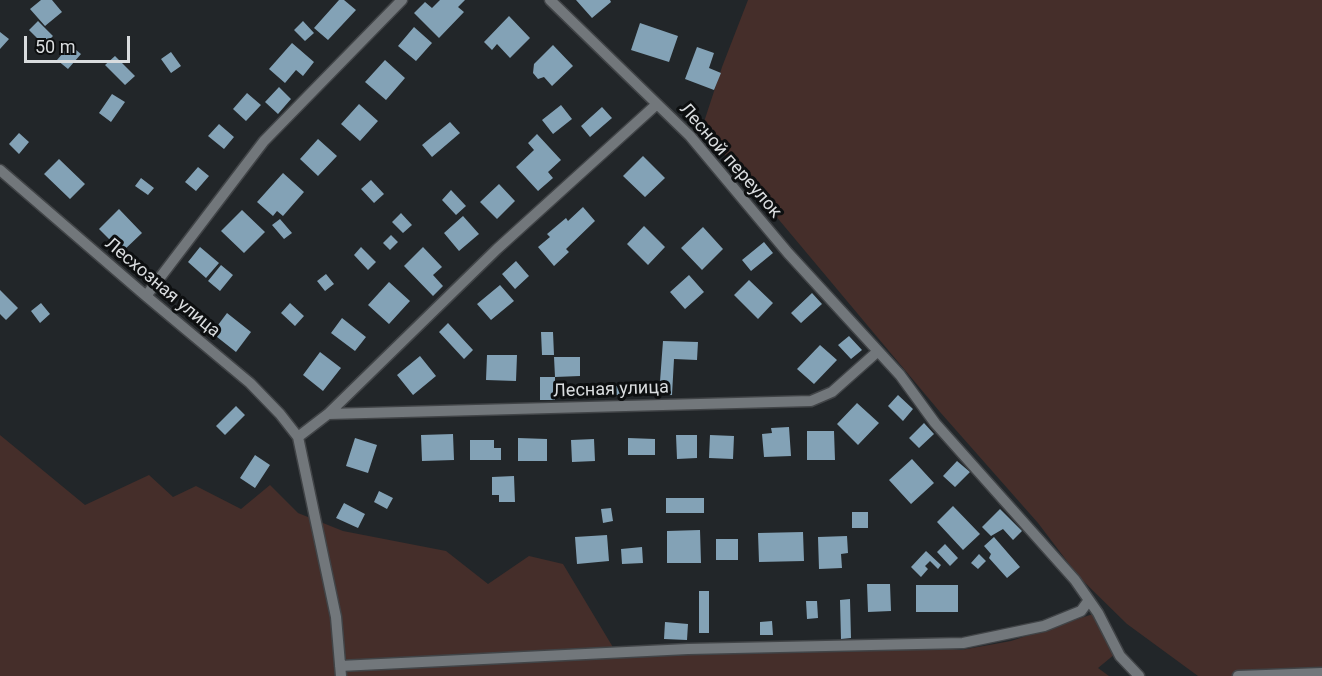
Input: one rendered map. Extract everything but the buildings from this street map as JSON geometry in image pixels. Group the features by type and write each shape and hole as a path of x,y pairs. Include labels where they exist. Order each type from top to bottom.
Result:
{"street":[{"path":"146,297 264,141 402,0"},
{"name":"Лесной переулок","path":"550,0 690,136 788,253 900,375 935,423 1075,580 1098,613 1120,656 1139,676"},
{"path":"657,104 497,249 328,414 298,437 336,617 341,671 688,649 963,643 1044,626 1081,611 1089,600"},
{"name":"Лесхозная улица","path":"0,170 146,297 250,383 280,414 298,437"},
{"name":"Лесная улица","path":"328,414 811,401 832,392 878,352"},
{"path":"1238,676 1322,673"}],"shaded area":[{"path":"748,0 1322,0 1322,676 1198,676 1127,624 1079,577 1038,523 940,412 702,128 722,67"},
{"path":"0,435 85,505 149,475 173,497 196,486 241,509 270,485 298,513 343,531 446,551 488,584 529,556 563,564 617,654 920,645 961,650 1011,641 1093,614 1115,654 1098,668 1109,676 0,676"}]}
